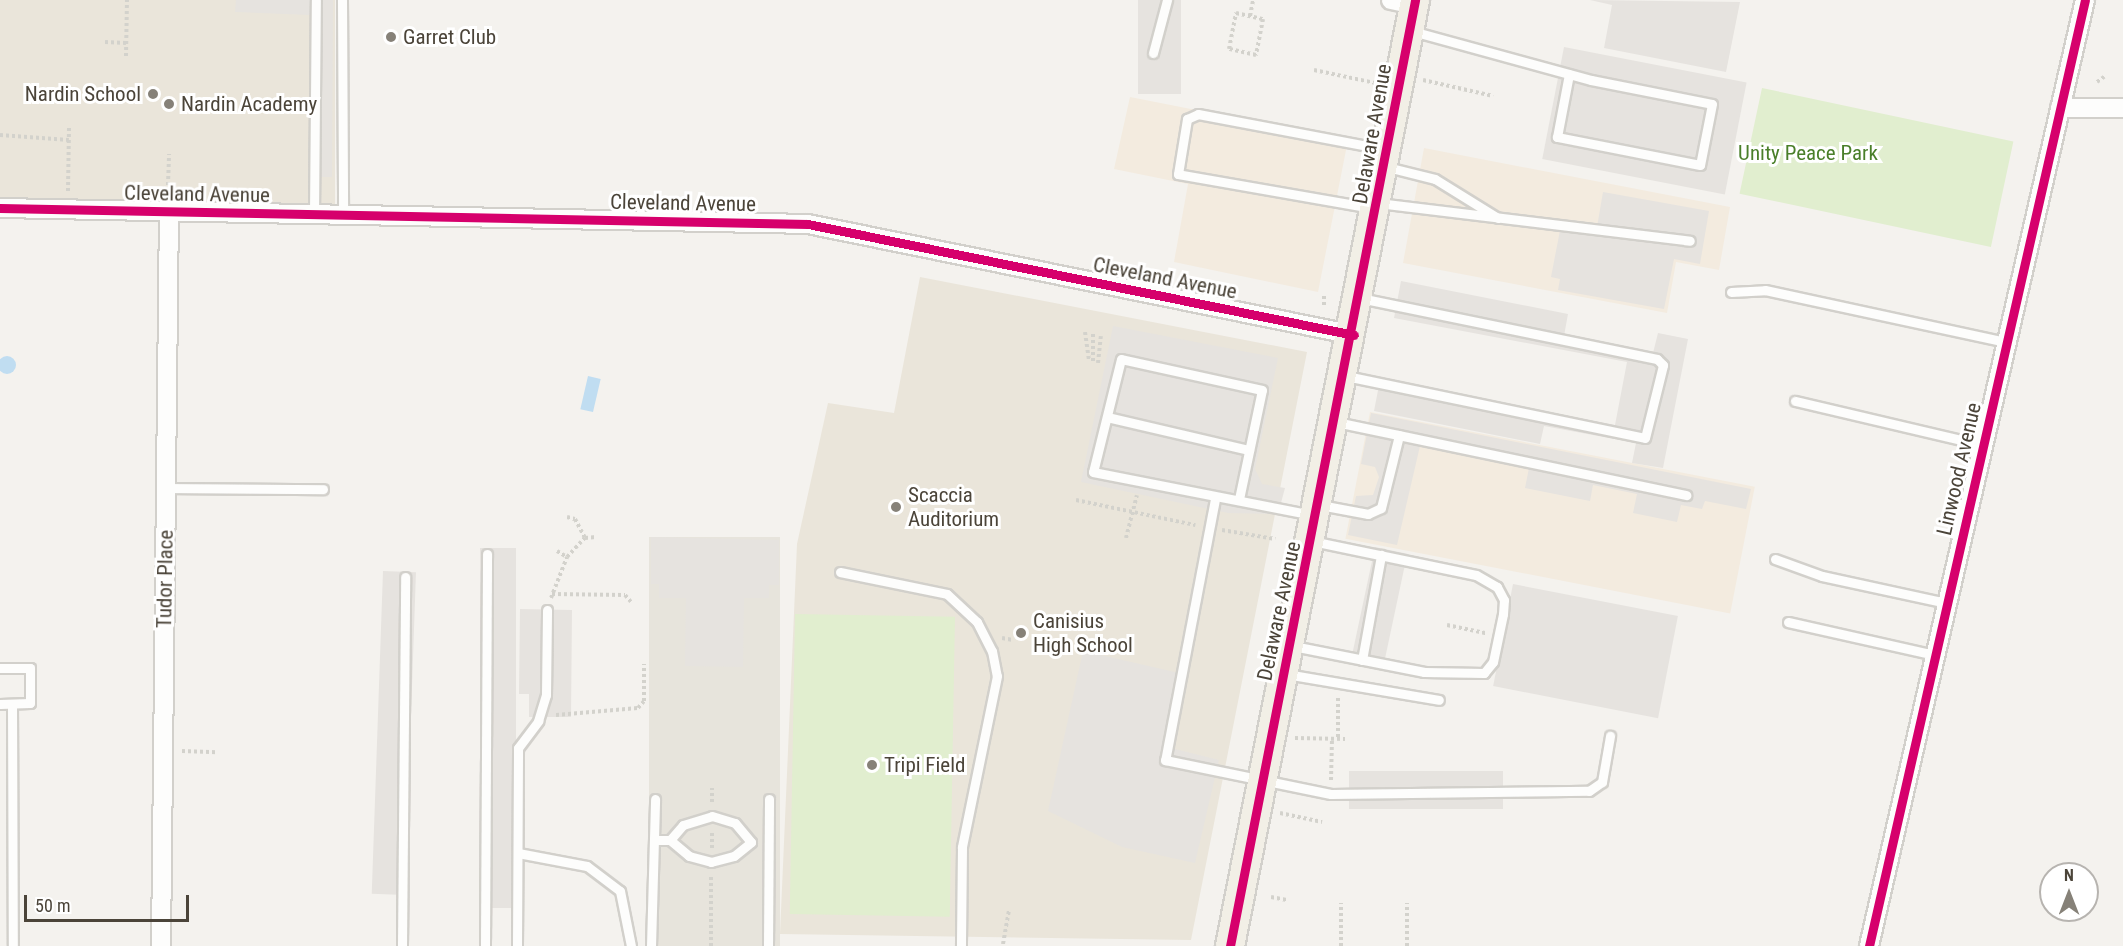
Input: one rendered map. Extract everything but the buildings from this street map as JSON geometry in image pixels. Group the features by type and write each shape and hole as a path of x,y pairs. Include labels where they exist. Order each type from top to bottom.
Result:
{"main road":[{"name":"Delaware Avenue","path":"1230,946 1260,782 1317,521 1361,298 1386,158 1407,9"}],"street":[{"name":"Linwood Avenue","path":"1869,946 2085,0"},
{"path":"2060,108 2123,108"},
{"name":"Cleveland Avenue","path":"0,208 808,224 1354,335"},
{"name":"Tudor Place","path":"161,946 169,212"}],"lane":[{"path":"314,214 316,0"},
{"path":"342,0 343,215"},
{"path":"1154,53 1167,0"},
{"path":"1407,9 1569,74 1712,104 1700,165 1557,137 1569,74"},
{"path":"1502,220 1435,179 1386,158 1193,114 1178,169 1182,176 1377,206 1502,220 1690,241"},
{"path":"1731,292 1765,290 2006,342"},
{"path":"1346,376 1645,438 1663,365 1657,359 1361,298"},
{"path":"1239,498 1262,390 1121,359 1093,472 1215,499 1239,498 1317,521 1381,555 1487,579 1504,600 1493,662 1484,673 1458,676 1290,646"},
{"path":"1795,401 1983,445"},
{"path":"1107,417 1249,450"},
{"path":"1336,422 1686,495"},
{"path":"1317,521 1368,514 1381,508 1399,435"},
{"path":"166,488 323,489"},
{"path":"1215,499 1165,760 1202,766 1260,782 1331,794 1596,790 1610,736"},
{"path":"485,946 487,554"},
{"path":"1362,660 1381,555"},
{"path":"1775,559 1822,576 1947,603"},
{"path":"840,572 947,594 977,622 992,651 997,676 962,847 961,946"},
{"path":"402,946 405,577"},
{"path":"517,946 519,747 538,722 546,695 547,610"},
{"path":"1788,622 1935,656"},
{"path":"0,668 30,668 30,703 0,704"},
{"path":"1284,674 1439,700"},
{"path":"12,704 13,946"},
{"path":"651,946 655,799"},
{"path":"768,946 769,799"},
{"path":"670,840 683,825 712,816 735,823 751,842"},
{"path":"654,840 670,840 688,856 711,862 734,856 751,842 769,842"},
{"path":"518,853 587,866 620,891 631,946"}],"path":[{"path":"126,56 127,0"},
{"path":"1250,16 1253,0"},
{"path":"1236,13 1250,16 1263,19 1256,55 1229,49 1236,13"},
{"path":"105,42 126,43"},
{"path":"1314,70 1377,83"},
{"path":"2097,82 2104,77"},
{"path":"1423,80 1493,96"},
{"path":"68,193 69,128"},
{"path":"0,135 69,140"},
{"path":"168,185 169,154"},
{"path":"1324,296 1324,304"},
{"path":"1085,332 1093,362"},
{"path":"1093,334 1093,362"},
{"path":"1093,362 1101,336"},
{"path":"1126,538 1137,494"},
{"path":"1076,500 1196,525"},
{"path":"567,517 574,519 585,538"},
{"path":"1220,529 1275,539"},
{"path":"547,610 567,557 585,538 596,537"},
{"path":"557,551 567,557"},
{"path":"552,594 628,596 631,602"},
{"path":"1447,625 1479,632"},
{"path":"572,715 638,708 644,701 644,664"},
{"path":"1338,697 1338,739"},
{"path":"1291,737 1345,739"},
{"path":"1331,784 1332,739"},
{"path":"176,751 218,752"},
{"path":"712,788 712,794"},
{"path":"1277,812 1322,822"},
{"path":"711,855 712,826"},
{"path":"711,872 711,946"},
{"path":"1271,897 1287,900"},
{"path":"1341,903 1341,946"},
{"path":"1407,903 1407,946"},
{"path":"1003,944 1009,911"}],"shaded area":[{"name":"Nardin Academy","path":"0,0 335,0 335,208 0,208"},
{"path":"236,0 333,0 332,177 310,177 310,15 235,12"},
{"path":"1138,0 1181,0 1181,94 1138,94"},
{"path":"1590,0 1740,2 1726,72 1604,48 1612,5"},
{"path":"1564,47 1747,82 1725,194 1542,159"},
{"path":"1130,97 1348,140 1318,292 1174,262 1188,184 1114,169"},
{"path":"1424,148 1730,207 1719,270 1676,262 1667,313 1403,263"},
{"path":"1603,192 1709,211 1700,264 1674,259 1664,309 1558,290 1560,279 1551,277 1562,220 1597,227"},
{"name":"Canisius High School","path":"920,277 1307,352 1191,940 780,934 797,544 828,403 894,413"},
{"path":"1401,281 1568,314 1564,336 1653,353 1658,333 1688,339 1663,468 1632,463 1636,443 1544,426 1540,444 1374,411 1380,380 1615,425 1627,362 1394,318"},
{"path":"1113,326 1278,358 1255,469 1262,484 1285,488 1278,514 1228,513 1081,482"},
{"path":"1370,412 1755,487 1730,613 1345,539"},
{"path":"1371,413 1751,489 1746,509 1705,501 1702,509 1681,505 1677,522 1633,513 1637,494 1593,485 1590,501 1525,488 1529,468 1420,446 1397,545 1348,535 1356,496 1373,495 1379,477 1375,467 1361,464"},
{"path":"649,537 780,537 780,946 649,946"},
{"path":"651,537 779,540 779,585 769,585 769,598 744,598 743,667 685,666 686,598 659,598 659,584 651,584"},
{"path":"1375,547 1407,554 1383,670 1350,663"},
{"path":"480,548 516,548 516,908 480,908"},
{"path":"383,571 416,572 405,895 372,894"},
{"path":"1513,584 1678,616 1658,718 1493,686"},
{"path":"520,609 572,610 571,717 529,717 529,694 519,694"},
{"path":"1083,651 1179,673 1167,747 1219,760 1195,863 1122,847 1048,811"},
{"path":"1349,771 1503,771 1503,809 1349,809"}],"green space":[{"name":"Unity Peace Park","path":"1762,88 2013,141 1991,247 1740,194"},
{"name":"Tripi Field","path":"795,614 955,617 950,917 790,914"}],"water":[{"path":"7,356 13,359 16,365 13,371 7,374 1,371 -2,365 1,359"},
{"path":"588,376 601,379 593,412 580,409"}],"cycle path":[{"path":"1230,946 1415,0"},
{"path":"1869,946 2085,0"},
{"path":"0,208 808,224 1354,335"}],"place":[{"name":"Garret Club","path":"391,37"},
{"name":"Nardin School","path":"153,94"},
{"name":"Nardin Academy","path":"169,104"},
{"name":"Scaccia Auditorium","path":"896,507"},
{"name":"Canisius High School","path":"1021,633"},
{"name":"Tripi Field","path":"872,765"}]}
